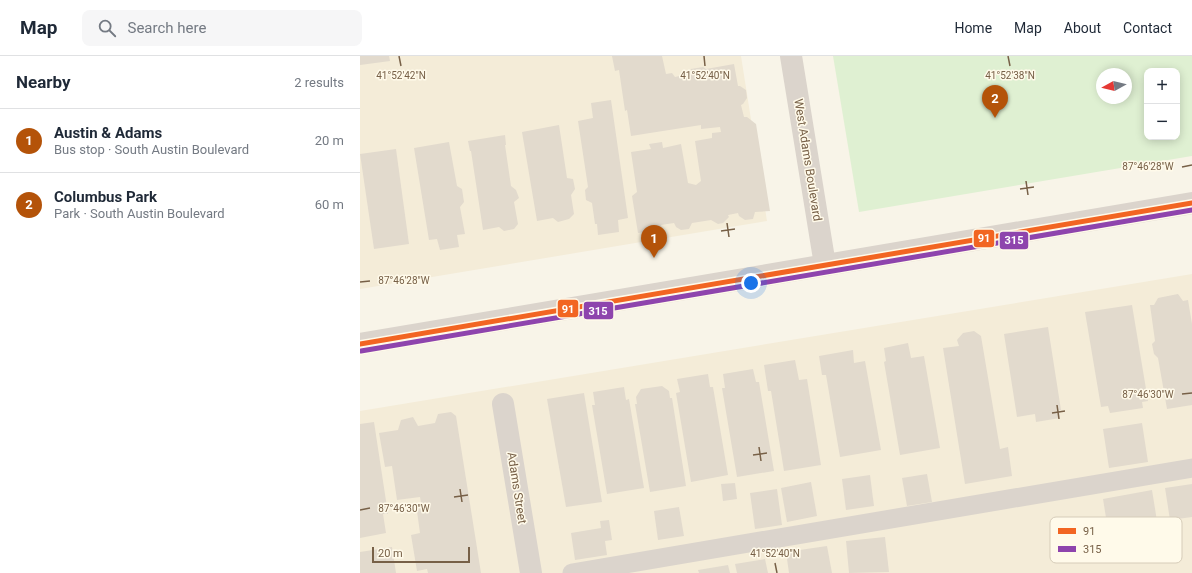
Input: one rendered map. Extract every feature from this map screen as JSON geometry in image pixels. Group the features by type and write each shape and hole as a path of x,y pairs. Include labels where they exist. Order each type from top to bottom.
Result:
{"street":[{"name":"West Adams Boulevard","path":"791,56 825,265"},
{"path":"360,344 1192,203"},
{"name":"Adams Street","path":"503,404 531,573"}],"lane":[{"path":"572,573 1192,468"}],"shaded area":[{"path":"360,56 741,56 767,221 360,289"},
{"path":"1192,274 1192,573 360,573 360,411"}],"green space":[{"path":"833,56 1192,56 1192,156 859,212"}],"building":[{"path":"360,56 389,56 390,61 360,65"},
{"path":"612,56 662,56 666,74 672,73 675,77 689,74 691,69 703,67 706,69 734,64 738,86 746,90 747,98 741,105 744,117 747,117 756,124 770,211 755,212 753,219 745,220 739,216 738,213 728,215 729,217 723,223 718,224 711,220 692,223 689,229 681,230 676,227 674,223 661,225 662,230 659,235 652,236 646,232 638,233 632,196 637,192 631,152 651,149 649,144 662,142 663,148 681,144 688,183 696,185 701,181 695,141 712,138 712,133 721,132 720,127 701,129 701,125 631,136 627,110 625,111 619,70 615,71"},
{"path":"611,100 628,218 618,220 619,232 598,235 592,203 586,200 585,190 588,187 578,121 593,118 591,103"},
{"path":"559,125 567,178 573,179 575,189 571,195 574,214 569,219 558,222 553,218 537,221 522,132"},
{"path":"505,135 511,186 516,190 519,198 514,202 518,224 514,229 504,231 499,227 483,230 471,151 468,141"},
{"path":"449,142 457,186 462,189 464,202 460,207 465,234 457,235 459,247 440,250 437,239 429,240 414,148"},
{"path":"396,149 409,244 374,249 360,154"},
{"path":"1178,294 1183,301 1188,300 1192,324 1192,405 1167,409 1158,358 1154,354 1152,344 1155,341 1150,305 1154,305 1158,298"},
{"path":"1132,305 1148,401 1142,402 1143,408 1110,413 1108,406 1101,407 1085,312"},
{"path":"1048,327 1061,410 1059,410 1060,418 1036,422 1035,414 1017,417 1004,334"},
{"path":"974,331 981,336 1000,449 1008,447 1012,476 965,484 943,348 959,346 957,340 963,333"},
{"path":"908,343 911,358 924,356 940,448 900,455 884,362 886,361 884,348"},
{"path":"853,350 854,363 865,361 881,450 840,457 826,375 822,375 819,356"},
{"path":"795,360 799,380 807,379 821,465 784,471 771,391 768,391 764,365"},
{"path":"753,369 756,382 759,382 774,471 737,477 722,388 725,388 723,374"},
{"path":"708,374 710,387 713,387 728,475 691,482 676,393 680,392 677,379"},
{"path":"662,386 669,391 670,398 672,398 686,486 650,492 635,404 637,404 636,397 641,389"},
{"path":"624,387 626,400 629,399 644,488 607,494 592,405 595,405 593,392"},
{"path":"584,393 602,502 566,507 547,399"},
{"path":"451,412 456,416 481,573 428,573 427,569 417,571 411,535 420,533 416,504 421,503 420,497 397,500 392,466 385,467 379,433 398,430 401,420 413,417 418,426 435,423 438,414"},
{"path":"374,422 388,514 383,514 386,533 360,538 360,424"},
{"path":"1142,423 1148,462 1109,468 1103,429"},
{"path":"927,474 932,502 907,506 902,478"},
{"path":"870,475 874,506 846,510 842,479"},
{"path":"811,482 817,516 787,522 781,488"},
{"path":"735,483 737,499 723,501 721,484"},
{"path":"1192,484 1192,517 1182,518 1182,517 1170,517 1165,488"},
{"path":"777,489 782,525 755,529 750,493"},
{"path":"1152,490 1156,517 1106,517 1103,499"},
{"path":"679,507 684,536 658,540 654,511"},
{"path":"609,520 612,540 605,541 607,555 575,560 571,533 601,528 600,521"},
{"path":"885,537 889,572 849,573 846,541"},
{"path":"827,546 832,573 789,573 786,552"},
{"path":"392,547 396,573 360,573 360,552"},
{"path":"765,559 768,573 737,573 735,564"},
{"path":"728,565 730,573 699,573 698,570"}],"transit line":[{"name":"91","path":"360,344 1192,203"},
{"name":"315","path":"361,351 1192,210"}],"place":[{"name":"Columbus Park","path":"995,118"},
{"name":"Austin & Adams","path":"654,258"}]}
